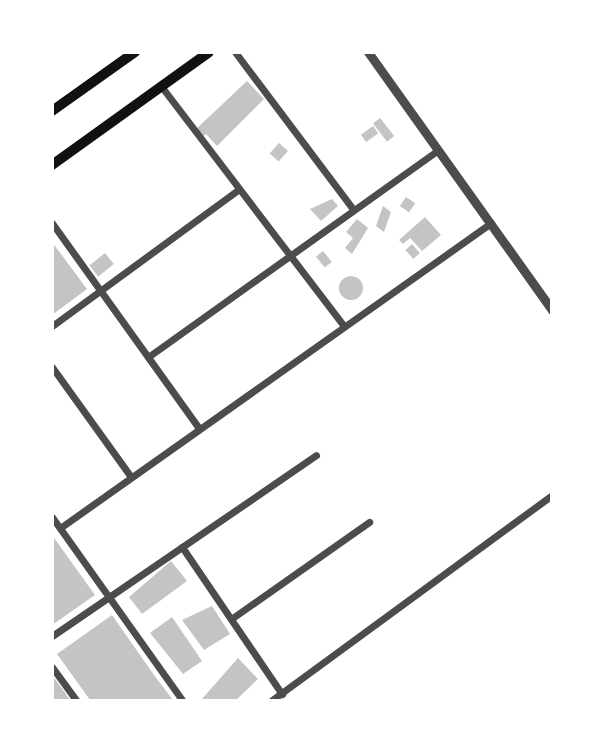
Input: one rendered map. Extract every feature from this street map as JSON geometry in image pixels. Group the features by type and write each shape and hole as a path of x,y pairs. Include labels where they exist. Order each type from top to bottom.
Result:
{"main road":[{"path":"52,111 135,52"},
{"path":"52,165 209,52"}],"street":[{"path":"235,52 352,208"},
{"path":"368,52 551,310"},
{"path":"161,86 344,326"},
{"path":"148,357 352,208 438,150"},
{"path":"52,326 239,189"},
{"path":"52,223 199,428"},
{"path":"60,528 491,223"},
{"path":"52,367 131,477"},
{"path":"52,636 316,455"},
{"path":"272,701 551,495"},
{"path":"52,517 182,701"},
{"path":"231,619 369,522"},
{"path":"182,547 282,694"},
{"path":"52,667 76,701"}],"building":[{"path":"247,81 264,99 217,146 206,134 201,139 194,131"},
{"path":"380,118 394,136 387,142 373,124"},
{"path":"373,126 378,133 366,142 361,135"},
{"path":"279,143 288,151 279,161 270,153"},
{"path":"406,197 415,203 409,212 400,206"},
{"path":"332,199 338,206 321,221 310,209"},
{"path":"383,206 391,212 384,232 376,226"},
{"path":"425,217 441,235 422,251 410,238 403,244 399,240"},
{"path":"357,219 368,228 352,254 345,248 353,238 346,232"},
{"path":"52,242 87,289 52,315"},
{"path":"412,244 420,253 413,259 405,250"},
{"path":"323,251 332,262 325,268 316,257"},
{"path":"105,253 114,264 98,276 89,266"},
{"path":"351,276 360,279 363,288 360,297 351,300 342,297 339,288 342,279"},
{"path":"52,535 95,595 52,625"},
{"path":"171,561 187,581 142,614 129,597"},
{"path":"212,606 230,634 204,650 182,620"},
{"path":"112,615 173,700 90,700 57,654"},
{"path":"172,617 202,661 183,674 150,633"},
{"path":"238,658 258,679 236,700 201,700"},
{"path":"52,675 66,694 70,700 52,700"}]}
